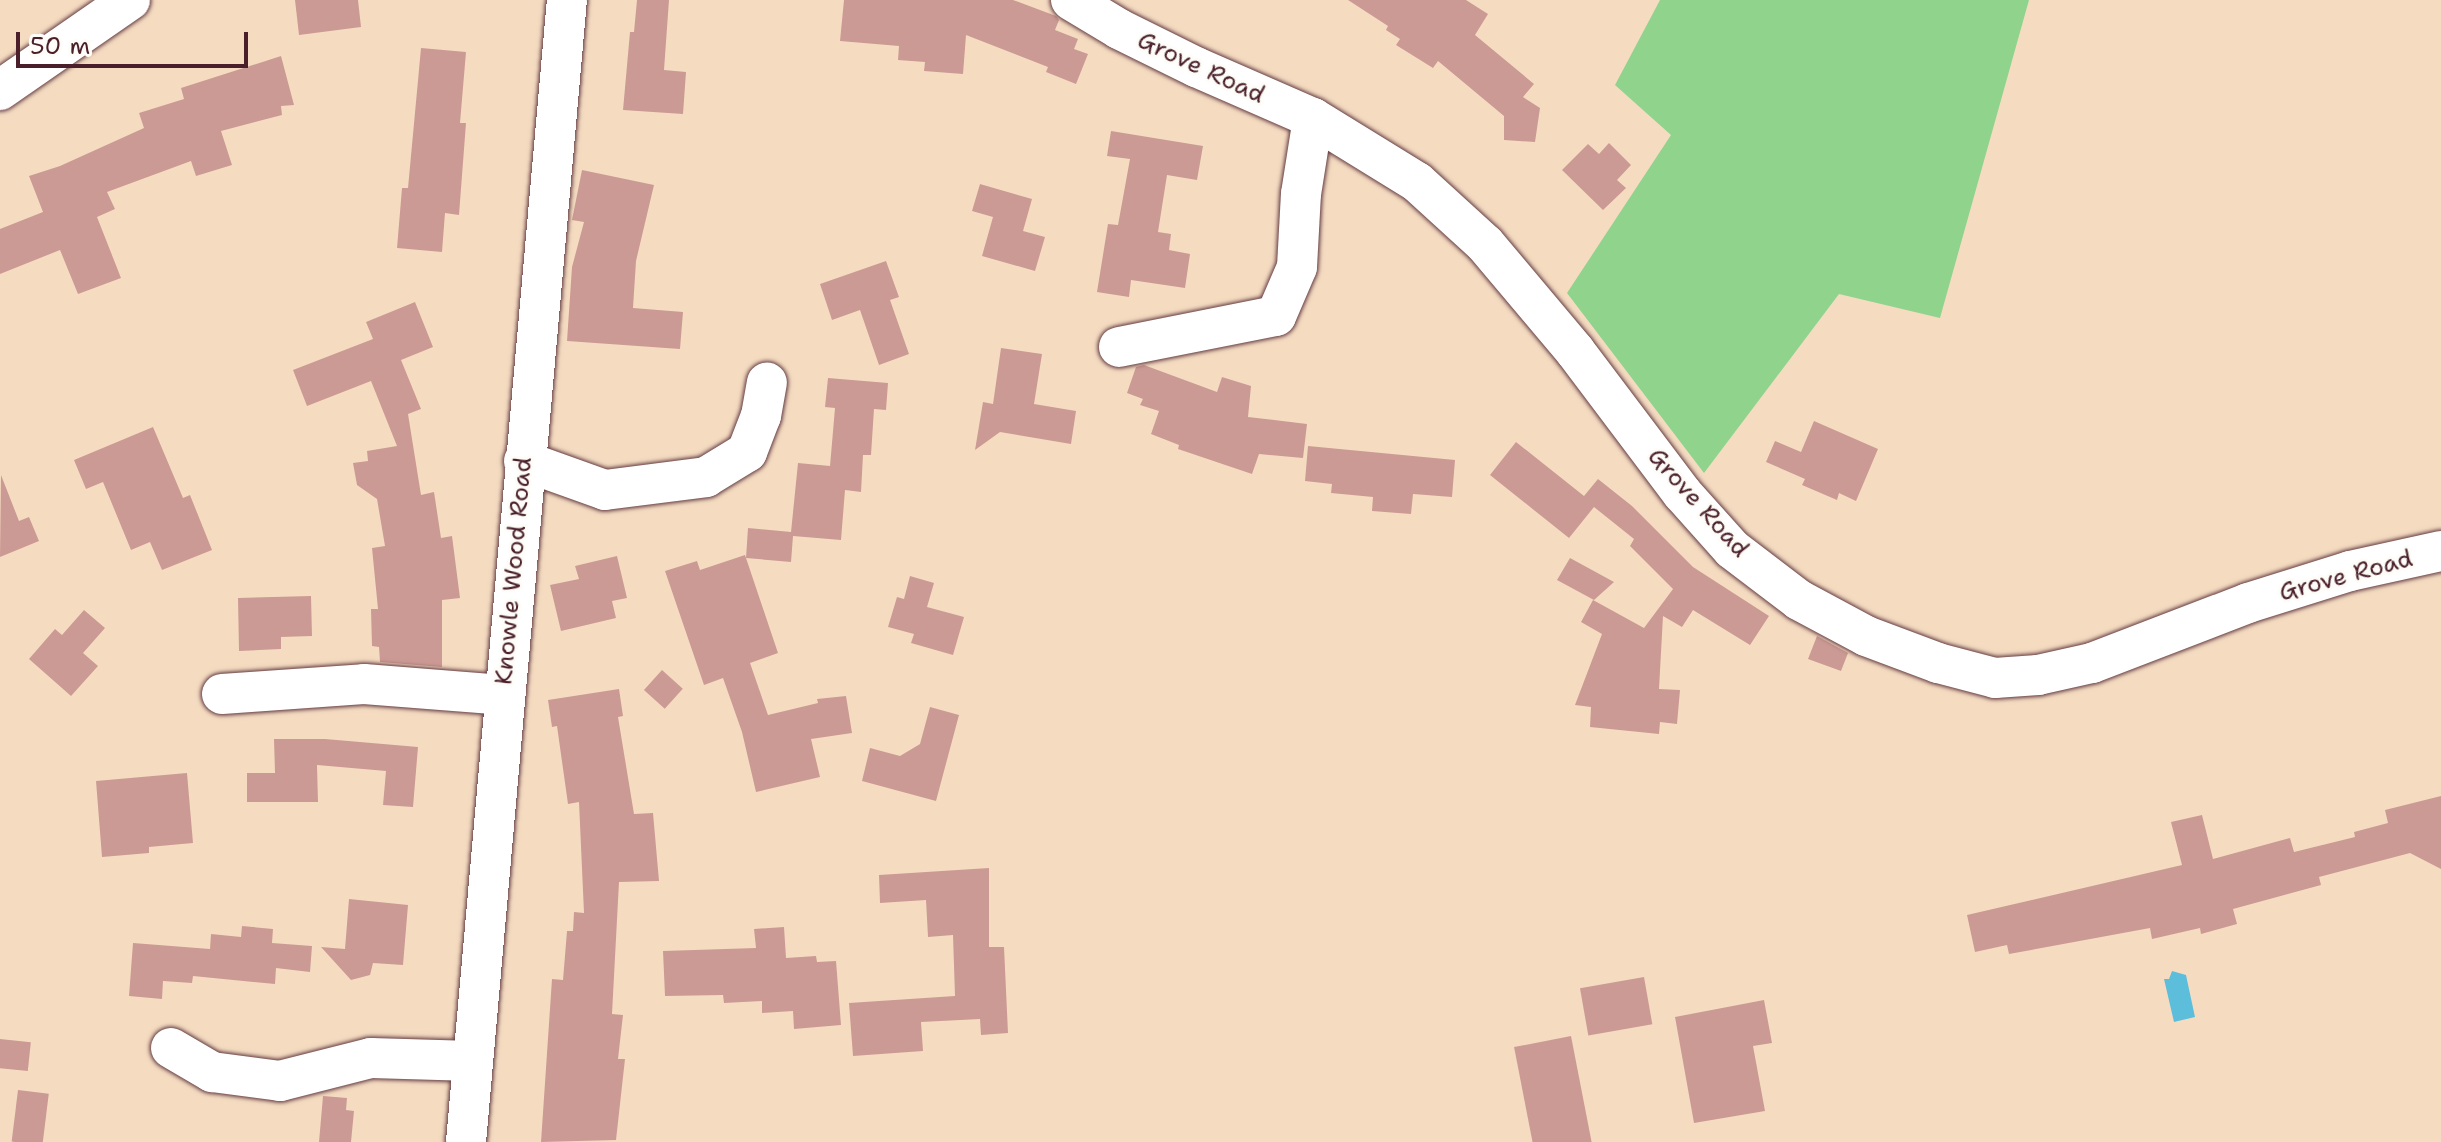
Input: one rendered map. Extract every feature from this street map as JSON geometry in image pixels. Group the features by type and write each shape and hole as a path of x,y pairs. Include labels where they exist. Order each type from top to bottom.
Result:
{"street":[{"path":"0,90 130,0"},
{"name":"Knowle Wood Road","path":"466,1142 503,695 567,0"},
{"name":"Grove Road","path":"1071,0 1119,29 1183,61 1313,118 1417,182 1485,244 1575,351 1682,493 1732,549 1799,600 1866,636 1938,663 1995,678 2038,675 2092,663 2248,603 2350,571 2441,551"},
{"path":"1119,347 1276,316 1297,267 1301,194 1313,118"},
{"path":"524,461 605,490 706,477 747,452 761,416 767,383"},
{"path":"222,694 364,684 503,695"},
{"path":"171,1048 212,1072 280,1081 371,1058 473,1061"}],"green space":[{"path":"1660,0 2029,0 1940,318 1839,294 1704,473 1567,293 1671,135 1615,85"}],"water":[{"path":"2172,971 2186,975 2195,1017 2174,1022 2164,979 2169,979"}],"building":[{"path":"295,0 358,0 361,27 299,35"},
{"path":"637,0 669,0 664,70 686,72 683,114 623,110 630,32 634,32"},
{"path":"844,0 1013,0 1056,16 1059,20 1055,30 1078,39 1074,49 1088,54 1076,84 1046,72 1048,67 966,35 963,74 924,71 925,62 898,60 899,46 840,41"},
{"path":"1348,0 1466,0 1488,14 1475,35 1534,84 1523,97 1540,108 1535,142 1504,140 1504,116 1438,61 1433,68 1396,45 1400,39 1386,30 1388,26"},
{"path":"421,48 466,52 460,123 466,123 459,215 445,213 442,252 397,248 402,188 408,188"},
{"path":"281,56 294,105 281,106 282,115 221,131 232,165 196,176 191,161 107,192 115,209 97,217 121,278 78,294 60,250 0,274 0,229 43,212 29,176 60,166 144,128 139,113 184,99 181,88"},
{"path":"1111,131 1203,146 1197,180 1167,175 1158,232 1171,234 1169,250 1190,254 1185,288 1131,280 1129,297 1097,292 1108,224 1118,225 1130,159 1107,156"},
{"path":"1609,143 1631,165 1617,180 1626,188 1603,210 1562,170 1588,144 1599,154"},
{"path":"582,170 654,185 636,261 633,308 683,312 680,349 567,341 572,267 584,222 572,220"},
{"path":"980,184 1032,199 1023,231 1045,237 1035,271 982,256 993,217 972,211"},
{"path":"886,261 899,297 890,300 909,354 879,365 860,310 832,320 820,284"},
{"path":"415,302 433,347 401,360 421,409 408,414 421,495 434,492 441,538 452,536 460,598 442,600 442,667 380,662 379,647 372,646 371,609 378,609 372,548 385,546 377,499 357,485 353,463 368,461 367,451 397,446 371,381 307,406 293,370 373,339 366,322"},
{"path":"1001,348 1042,354 1034,404 1076,411 1071,444 1000,432 975,450 983,402 993,404"},
{"path":"1144,365 1217,392 1222,377 1251,386 1248,417 1307,424 1303,458 1259,454 1252,474 1178,449 1179,445 1151,434 1159,411 1140,405 1143,399 1127,393 1136,367"},
{"path":"828,378 888,383 886,410 874,409 871,455 863,455 861,492 845,490 841,540 793,536 791,562 746,558 748,528 791,532 798,463 830,466 835,408 825,407"},
{"path":"1814,421 1878,449 1856,501 1839,493 1837,500 1802,485 1805,479 1766,462 1775,441 1801,452"},
{"path":"153,427 183,498 190,495 212,550 162,570 150,542 131,550 103,482 86,489 74,460"},
{"path":"1516,442 1584,496 1598,479 1632,506 1693,567 1769,616 1750,645 1693,610 1682,627 1663,616 1659,689 1680,690 1677,724 1660,722 1659,734 1590,727 1591,707 1575,705 1602,634 1581,622 1593,600 1644,628 1673,589 1630,546 1634,539 1594,507 1569,538 1490,475"},
{"path":"1308,446 1455,460 1452,497 1413,494 1411,514 1372,511 1373,497 1331,493 1332,484 1305,481"},
{"path":"1,475 19,521 29,517 39,541 0,557"},
{"path":"745,555 778,653 750,663 768,715 818,703 817,699 846,696 852,733 811,739 820,777 756,792 742,732 723,678 704,685 665,571 697,561 700,570"},
{"path":"617,556 627,598 612,601 616,618 561,631 550,585 579,579 575,566"},
{"path":"1570,558 1614,582 1594,600 1557,580"},
{"path":"910,576 934,583 927,607 964,617 953,655 911,643 914,634 888,627 897,597 904,599"},
{"path":"311,596 312,636 281,637 281,649 239,651 238,598"},
{"path":"84,610 105,628 83,653 98,666 71,696 29,659 55,629 62,635"},
{"path":"1817,636 1848,653 1841,671 1808,659"},
{"path":"662,670 683,689 665,709 644,690"},
{"path":"619,689 623,716 618,717 634,814 653,813 659,881 619,882 612,1014 623,1015 618,1059 625,1059 616,1140 541,1142 552,979 563,980 567,931 573,931 574,912 584,913 579,802 568,804 557,726 552,727 548,700"},
{"path":"930,707 959,715 936,801 862,781 870,748 900,756 920,744"},
{"path":"274,739 325,739 418,747 413,807 383,805 386,771 317,765 318,802 247,802 247,773 275,773"},
{"path":"187,773 193,843 149,847 149,853 102,857 96,781"},
{"path":"2441,796 2441,869 2410,853 2319,877 2321,885 2233,909 2237,924 2201,934 2200,928 2152,939 2150,928 2009,954 2007,945 1975,952 1967,915 2182,865 2171,822 2202,815 2213,859 2290,838 2294,852 2355,837 2354,832 2388,823 2385,810"},
{"path":"989,868 989,947 1004,947 1008,1033 981,1035 980,1019 921,1022 923,1051 853,1056 849,1003 955,996 953,935 928,937 926,900 880,903 879,875"},
{"path":"349,899 408,905 403,965 373,963 370,975 351,980 321,947 345,949"},
{"path":"242,926 273,929 272,943 312,946 310,972 276,968 275,984 193,976 192,983 163,981 162,999 129,996 133,943 210,949 211,934 241,937"},
{"path":"784,927 786,958 816,956 817,962 836,961 841,1025 794,1029 793,1011 762,1013 762,1001 724,1003 723,995 665,996 663,951 756,948 754,929"},
{"path":"1644,977 1652,1024 1588,1036 1580,988"},
{"path":"1764,1000 1772,1043 1753,1046 1765,1111 1694,1123 1675,1017"},
{"path":"1571,1036 1592,1142 1533,1142 1514,1047"},
{"path":"0,1039 31,1042 28,1071 0,1068"},
{"path":"18,1090 49,1094 43,1142 12,1142"},
{"path":"323,1096 347,1098 346,1110 354,1111 351,1142 319,1142"}]}
